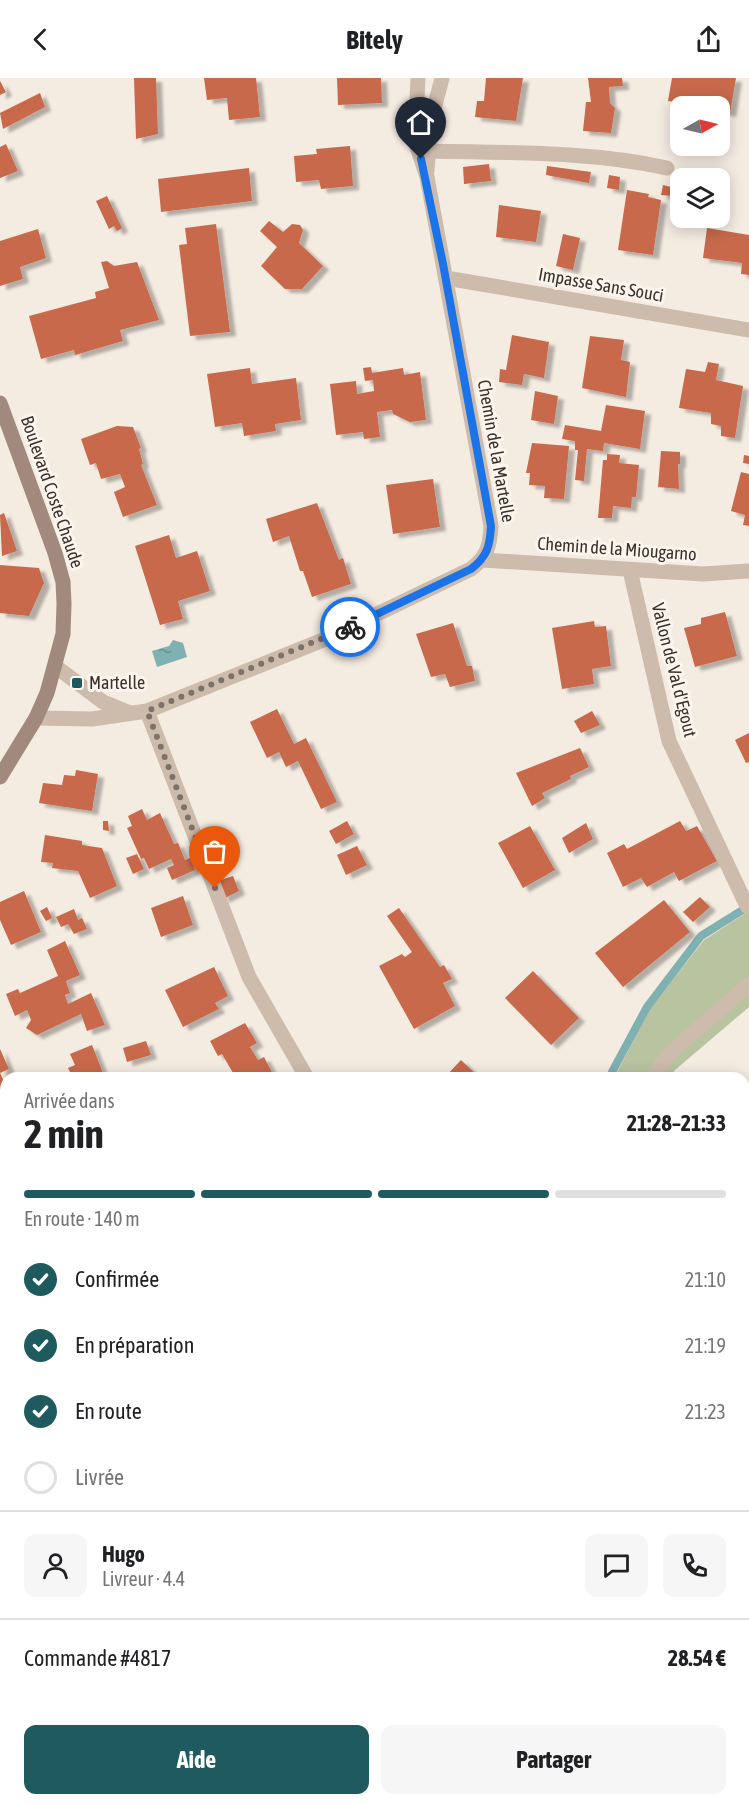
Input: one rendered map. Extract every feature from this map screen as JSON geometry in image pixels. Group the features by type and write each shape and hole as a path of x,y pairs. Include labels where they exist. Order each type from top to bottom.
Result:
{"street":[{"name":"Chemin de la Martelle","path":"418,78 415,141 427,177 491,526 490,543 483,560"},
{"path":"427,177 431,120 442,78"},
{"path":"429,151 540,154 635,161 667,168"},
{"name":"Impasse Sans Souci","path":"446,278 749,330"},
{"name":"Boulevard Coste Chaude","path":"0,403 63,582 63,634 56,666"},
{"path":"36,718 92,719 140,712 323,640 471,569 483,560"},
{"name":"Chemin de la Miougarno","path":"483,560 703,574 749,570"},
{"name":"Vallon de Val d'Egout","path":"630,570 669,741 747,906"},
{"path":"0,777 36,718 56,666 103,702 140,712"},
{"path":"140,712 249,976 304,1072"},
{"path":"656,1072 668,1055 749,984"}],"green space":[{"path":"749,911 749,1007 674,1072 617,1072 650,1009 704,940"}],"water":[{"path":"173,640 183,643 187,657 157,667 152,651 169,646"}],"building":[{"path":"134,78 156,78 158,134 136,139"},
{"path":"204,78 256,78 260,117 229,120 227,98 207,100"},
{"path":"337,78 381,78 382,103 338,105"},
{"path":"486,78 523,78 516,121 475,117 477,101 484,101"},
{"path":"588,78 622,78 623,86 609,87 610,103 615,108 611,133 583,131 586,102 591,102"},
{"path":"672,78 736,78 730,113 730,96 670,96 670,101 668,101"},
{"path":"0,81 6,92 0,95"},
{"path":"40,93 45,107 3,129 0,113"},
{"path":"6,144 18,171 0,178 0,147"},
{"path":"350,146 353,186 321,189 319,180 296,182 294,156 317,154 316,149"},
{"path":"489,164 491,181 464,184 463,167"},
{"path":"547,166 591,172 589,183 546,175"},
{"path":"249,168 252,201 161,212 158,179"},
{"path":"609,175 620,177 619,190 607,188"},
{"path":"663,185 670,187 670,196 661,195"},
{"path":"627,190 649,194 648,197 661,200 653,255 618,250"},
{"path":"107,196 122,228 117,231 114,226 109,229 96,201"},
{"path":"499,205 541,211 536,242 496,237"},
{"path":"269,221 283,232 292,224 300,225 303,230 299,243 323,266 302,289 285,289 261,266 277,247 260,231"},
{"path":"216,224 230,332 190,336 179,245 187,244 185,228"},
{"path":"707,228 749,235 749,275 741,274 742,263 703,258"},
{"path":"38,229 46,258 20,267 23,279 0,286 0,241"},
{"path":"563,234 580,238 573,270 556,266"},
{"path":"107,261 114,266 137,262 159,320 120,330 123,341 75,355 74,350 41,359 29,316 96,298 95,292 109,288 101,262"},
{"path":"512,335 549,342 544,378 524,374 522,385 499,382 500,369 506,370"},
{"path":"590,336 624,340 621,360 630,362 626,397 582,388"},
{"path":"708,362 719,364 716,380 743,386 735,438 721,436 721,426 711,424 711,413 679,408 686,369 705,372"},
{"path":"371,367 372,373 403,368 404,375 420,372 426,420 410,422 393,414 392,410 377,412 380,437 364,439 363,432 336,435 330,384 356,381 357,394 374,391 373,380 365,381 363,368"},
{"path":"250,368 252,384 296,378 301,420 275,424 276,431 244,436 242,423 215,427 207,374"},
{"path":"535,391 558,396 554,424 531,420"},
{"path":"606,405 645,411 640,449 604,443 603,451 587,449 584,481 575,480 578,450 575,450 575,441 562,439 565,425 601,431"},
{"path":"117,426 133,427 141,448 139,449 143,464 141,465 157,505 123,517 114,492 125,487 120,474 101,479 96,463 90,465 81,439"},
{"path":"532,443 569,446 564,499 544,498 545,486 529,485 530,473 526,473"},
{"path":"661,451 680,452 679,489 658,487"},
{"path":"607,454 620,455 619,463 639,465 636,497 632,497 631,508 613,506 612,518 598,518 603,460 607,460"},
{"path":"744,455 749,456 749,464 743,463"},
{"path":"741,472 749,474 749,526 743,525 745,515 731,511"},
{"path":"433,479 440,527 393,534 386,485"},
{"path":"317,503 339,560 343,558 351,584 312,597 303,571 300,571 289,536 273,542 266,519"},
{"path":"4,513 17,551 2,556 0,515"},
{"path":"169,535 176,558 197,551 210,591 178,601 183,619 160,625 135,546"},
{"path":"0,565 39,568 44,583 29,616 0,613"},
{"path":"725,612 737,656 695,667 684,628 701,624 701,618"},
{"path":"594,621 595,627 606,626 611,666 592,669 594,684 562,689 552,628"},
{"path":"453,623 467,666 472,666 475,681 450,687 445,674 431,677 416,634"},
{"path":"277,709 294,744 306,738 337,802 321,809 298,761 286,767 279,752 267,758 250,722"},
{"path":"592,711 600,725 581,733 574,721"},
{"path":"749,733 749,762 746,763 735,740"},
{"path":"580,748 589,767 542,793 545,798 532,806 516,773"},
{"path":"76,770 98,774 92,811 39,803 43,783 62,785 64,775 75,776"},
{"path":"142,809 147,820 160,813 174,844 178,843 185,860 190,858 195,870 172,880 167,868 174,865 171,859 149,869 144,858 141,859 127,828 132,826 128,816"},
{"path":"103,821 108,821 109,831 103,830"},
{"path":"347,821 354,834 336,844 329,831"},
{"path":"680,821 686,831 697,826 717,861 679,881 674,872 647,887 641,878 623,887 607,853 624,844 627,849"},
{"path":"586,823 593,839 569,853 562,838"},
{"path":"530,826 555,870 523,888 498,843"},
{"path":"45,835 82,841 82,845 102,848 117,886 90,898 78,871 52,868 53,863 41,862"},
{"path":"357,846 367,865 346,875 337,855"},
{"path":"137,854 144,869 133,874 126,858"},
{"path":"233,876 239,891 223,899 218,881"},
{"path":"24,891 41,932 11,945 0,920 0,902"},
{"path":"183,896 193,925 161,937 151,908"},
{"path":"700,897 710,907 693,922 683,912"},
{"path":"664,900 690,932 623,987 595,953"},
{"path":"47,907 52,918 46,921 40,911"},
{"path":"399,908 440,967 444,965 452,979 443,983 455,1006 414,1029 379,966 402,954 405,957 412,952 387,916"},
{"path":"74,909 78,920 82,918 87,929 74,934 68,924 61,927 56,917"},
{"path":"65,941 80,975 66,981 70,993 65,995 68,1004 91,993 105,1025 87,1031 81,1014 37,1035 26,1028 31,1020 27,1010 15,1016 6,994 18,989 20,993 58,976 47,950"},
{"path":"214,967 228,996 215,1003 219,1009 183,1027 165,990"},
{"path":"533,971 579,1018 551,1045 505,998"},
{"path":"245,1023 257,1043 250,1047 258,1060 264,1057 272,1072 232,1072 222,1054 218,1056 210,1041"},
{"path":"146,1041 151,1055 127,1062 123,1048"},
{"path":"92,1045 103,1072 70,1072 68,1068 75,1065 70,1054"},
{"path":"0,1049 9,1069 0,1072"},
{"path":"461,1060 474,1072 450,1072"}],"waterway":[{"path":"612,1072 647,1007 701,936 749,906"}],"way so far":[{"path":"215,888 147,711 350,627"}],"place":[{"name":"Martelle","path":"77,683"}],"route":[{"path":"350,627 471,569 483,560 490,543 491,526 427,177 421,159"}]}
